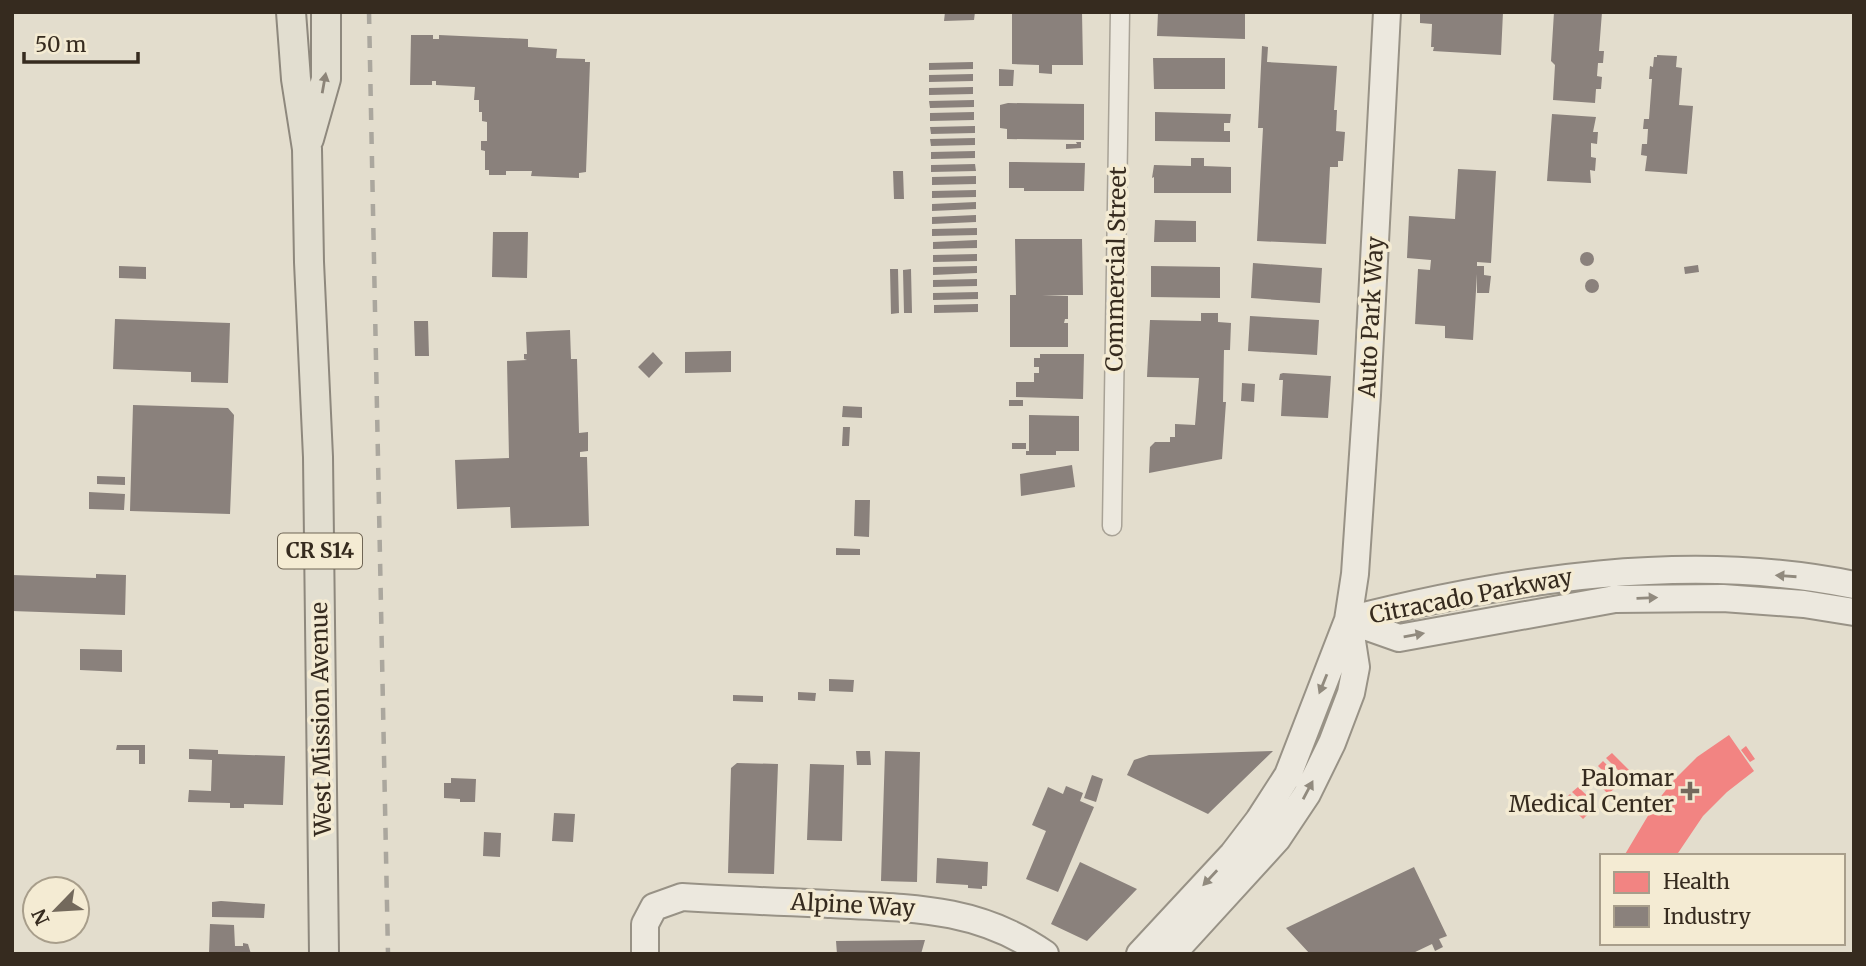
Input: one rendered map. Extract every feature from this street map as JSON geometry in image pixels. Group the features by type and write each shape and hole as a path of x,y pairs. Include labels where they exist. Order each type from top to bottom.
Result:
{"main road":[{"name":"West Mission Avenue","path":"291,12 296,79 307,149 318,457 324,954"},
{"name":"West Mission Avenue","path":"307,149 326,79 326,12"},
{"name":"Auto Park Way","path":"1140,954 1233,854 1288,775 1348,620 1355,575 1367,396 1387,12"},
{"name":"Citracado Parkway","path":"1348,620 1396,608 1589,574 1651,570 1732,572 1801,576 1854,585"},
{"name":"Citracado Parkway","path":"1348,620 1399,638 1615,599 1723,598 1804,604 1854,612"},
{"name":"Auto Park Way","path":"1172,954 1272,845 1307,793 1332,743 1351,693 1356,667 1348,620"},
{"name":"Alpine Way","path":"645,954 645,924 654,907 682,897 928,909 987,922 1017,935 1045,954"}],"street":[{"name":"Commercial Street","path":"1112,526 1120,12"}],"building: Health":[{"path":"1729,735 1754,771 1727,792 1703,816 1677,854 1625,854 1655,804 1697,757"},
{"path":"1746,746 1755,759 1750,762 1741,750"},
{"path":"1612,753 1631,772 1625,777 1606,758"},
{"path":"1603,761 1622,780 1617,785 1598,766"},
{"path":"1595,769 1614,789 1608,794 1589,774"},
{"path":"1578,787 1597,805 1592,811 1572,792"},
{"path":"1570,794 1589,813 1583,819 1564,800"}],"building: Industry":[{"path":"945,12 975,12 974,20 944,21"},
{"path":"1012,12 1082,12 1083,65 1052,65 1052,74 1039,73 1039,65 1012,64"},
{"path":"1158,12 1245,12 1245,39 1157,36"},
{"path":"1420,12 1503,12 1501,55 1433,51 1432,24 1420,23"},
{"path":"1554,12 1602,12 1599,51 1604,51 1603,63 1598,63 1597,76 1602,77 1601,89 1596,89 1595,103 1553,100 1555,65 1551,61"},
{"path":"411,35 433,35 433,39 439,39 439,35 528,39 528,47 557,49 556,58 585,59 585,62 590,62 586,172 579,173 579,178 531,176 532,171 506,171 506,175 489,175 489,170 485,170 485,151 481,150 481,141 487,141 487,122 482,121 479,100 474,100 475,87 436,85 436,81 432,81 432,85 410,85"},
{"path":"1262,46 1268,47 1267,62 1337,66 1334,110 1337,110 1336,131 1345,132 1343,161 1338,161 1338,167 1330,167 1326,244 1257,241 1263,128 1258,128"},
{"path":"1677,56 1676,67 1682,68 1679,105 1693,106 1687,174 1645,171 1647,156 1641,155 1642,144 1647,144 1648,129 1643,129 1644,119 1649,119 1652,79 1649,79 1650,66 1653,67 1654,57"},
{"path":"1153,58 1225,58 1225,89 1154,89"},
{"path":"973,62 973,69 929,70 929,63"},
{"path":"999,69 1014,70 1013,86 999,86"},
{"path":"973,74 973,81 929,82 929,75"},
{"path":"973,87 973,94 929,95 929,88"},
{"path":"974,100 974,107 930,108 929,101"},
{"path":"1084,104 1084,140 1007,139 1007,129 1000,128 1000,105"},
{"path":"974,112 974,120 930,121 930,113"},
{"path":"1155,112 1231,114 1230,123 1224,123 1224,131 1230,131 1230,142 1155,141"},
{"path":"1552,114 1596,117 1593,132 1598,132 1597,144 1591,143 1591,157 1596,158 1595,171 1590,170 1591,183 1547,181"},
{"path":"975,126 975,133 931,134 930,127"},
{"path":"975,138 975,145 931,146 930,139"},
{"path":"1076,142 1081,142 1081,148 1066,149 1066,144 1077,144"},
{"path":"975,151 975,158 931,159 931,152"},
{"path":"1191,158 1204,158 1204,166 1231,167 1231,193 1154,193 1154,165 1191,166"},
{"path":"1009,162 1085,163 1084,191 1024,191 1024,188 1009,188"},
{"path":"975,164 976,171 931,172 931,165"},
{"path":"1458,169 1496,171 1491,263 1477,262 1477,266 1484,266 1484,275 1491,276 1489,293 1477,293 1477,274 1473,340 1445,338 1445,326 1415,324 1418,269 1430,270 1431,260 1407,258 1409,216 1455,219"},
{"path":"893,171 903,171 904,199 894,199"},
{"path":"976,176 976,184 932,185 932,177"},
{"path":"976,190 976,197 932,198 932,191"},
{"path":"976,202 976,209 932,211 932,204"},
{"path":"976,215 976,222 932,224 932,217"},
{"path":"1155,220 1196,221 1196,242 1154,242"},
{"path":"977,228 977,235 932,236 932,229"},
{"path":"493,232 528,232 527,278 492,277"},
{"path":"1015,239 1082,239 1083,295 1042,295 1068,296 1068,319 1065,319 1064,323 1068,323 1068,347 1010,347 1010,295 1016,295"},
{"path":"977,240 977,248 933,249 933,242"},
{"path":"1587,252 1592,254 1592,264 1587,266 1582,264 1580,259 1582,254"},
{"path":"977,254 977,261 933,262 933,255"},
{"path":"1253,263 1322,268 1320,303 1251,298"},
{"path":"1698,265 1699,272 1685,274 1684,267"},
{"path":"119,266 146,267 146,279 119,278"},
{"path":"977,266 977,273 933,275 933,267"},
{"path":"1151,266 1220,267 1220,298 1151,297"},
{"path":"890,269 898,269 899,313 891,314"},
{"path":"911,269 912,313 904,313 903,270"},
{"path":"977,279 977,286 933,287 933,280"},
{"path":"1592,279 1597,281 1597,291 1592,293 1587,291 1585,286 1587,281"},
{"path":"978,292 978,299 933,300 933,293"},
{"path":"978,304 978,312 934,313 934,305"},
{"path":"1201,313 1218,313 1218,322 1231,323 1230,350 1224,350 1223,402 1226,402 1222,459 1149,473 1150,447 1155,442 1170,442 1170,437 1175,437 1175,424 1195,425 1199,378 1147,377 1150,320 1201,321"},
{"path":"1250,316 1319,320 1317,355 1248,351"},
{"path":"115,319 230,323 228,383 191,382 191,372 113,369"},
{"path":"414,321 428,321 429,356 415,356"},
{"path":"570,330 571,359 577,359 579,433 588,432 588,451 580,452 580,457 587,457 589,526 511,528 510,507 457,509 455,460 509,458 507,361 527,360 524,359 524,354 527,354 526,332"},
{"path":"731,351 731,372 685,373 685,352"},
{"path":"653,352 663,363 649,378 638,367"},
{"path":"1040,354 1084,354 1083,399 1016,397 1016,382 1034,382 1034,373 1039,373 1039,367 1034,367 1034,358 1040,358"},
{"path":"1280,374 1331,376 1328,418 1281,416 1283,380 1279,380"},
{"path":"1242,383 1255,384 1254,402 1241,401"},
{"path":"1009,400 1023,400 1023,406 1009,406"},
{"path":"133,405 228,408 234,415 230,514 130,511"},
{"path":"843,406 862,407 862,418 842,417"},
{"path":"1029,415 1079,416 1079,451 1056,451 1056,455 1026,455 1026,451 1029,451"},
{"path":"843,427 850,427 849,446 842,446"},
{"path":"1012,443 1026,443 1026,449 1012,449"},
{"path":"1072,465 1075,487 1021,496 1020,474"},
{"path":"97,476 125,477 125,485 97,484"},
{"path":"89,492 125,494 124,510 89,509"},
{"path":"855,500 870,500 869,537 854,536"},
{"path":"836,548 860,549 860,555 836,555"},
{"path":"96,574 126,575 125,615 12,611 12,575 96,578"},
{"path":"80,649 122,650 122,672 80,670"},
{"path":"829,679 854,680 853,692 829,691"},
{"path":"798,692 816,693 815,701 798,700"},
{"path":"733,695 763,696 763,702 733,701"},
{"path":"117,745 145,745 145,764 139,764 139,750 116,750"},
{"path":"189,749 218,750 218,754 285,756 283,805 244,804 244,808 230,808 230,803 188,802 189,790 211,791 212,760 189,759"},
{"path":"856,751 870,751 871,765 857,765"},
{"path":"885,751 920,752 917,882 881,881"},
{"path":"1273,751 1208,814 1127,775 1134,760 1149,755"},
{"path":"737,763 778,764 774,874 728,873 731,768"},
{"path":"810,764 844,765 842,841 807,840"},
{"path":"1092,775 1103,779 1096,802 1084,798"},
{"path":"451,778 476,779 475,802 444,798 444,783 451,783"},
{"path":"1066,786 1083,793 1080,801 1094,807 1058,892 1026,879 1046,831 1032,825 1048,787 1063,794"},
{"path":"554,813 575,814 573,842 552,841"},
{"path":"484,832 501,833 500,857 483,856"},
{"path":"937,858 988,862 987,886 982,886 982,889 968,888 968,885 936,883"},
{"path":"1080,862 1137,889 1087,941 1051,924"},
{"path":"1414,867 1447,936 1439,939 1443,947 1435,951 1432,944 1411,954 1310,954 1286,928"},
{"path":"212,902 265,904 264,918 212,917"},
{"path":"210,924 234,925 235,946 248,944 251,954 209,954"},
{"path":"925,940 921,954 837,954 836,941"}],"railway":[{"path":"369,12 388,954"}],"place":[{"name":"Palomar Medical Center","path":"1690,791"}]}
